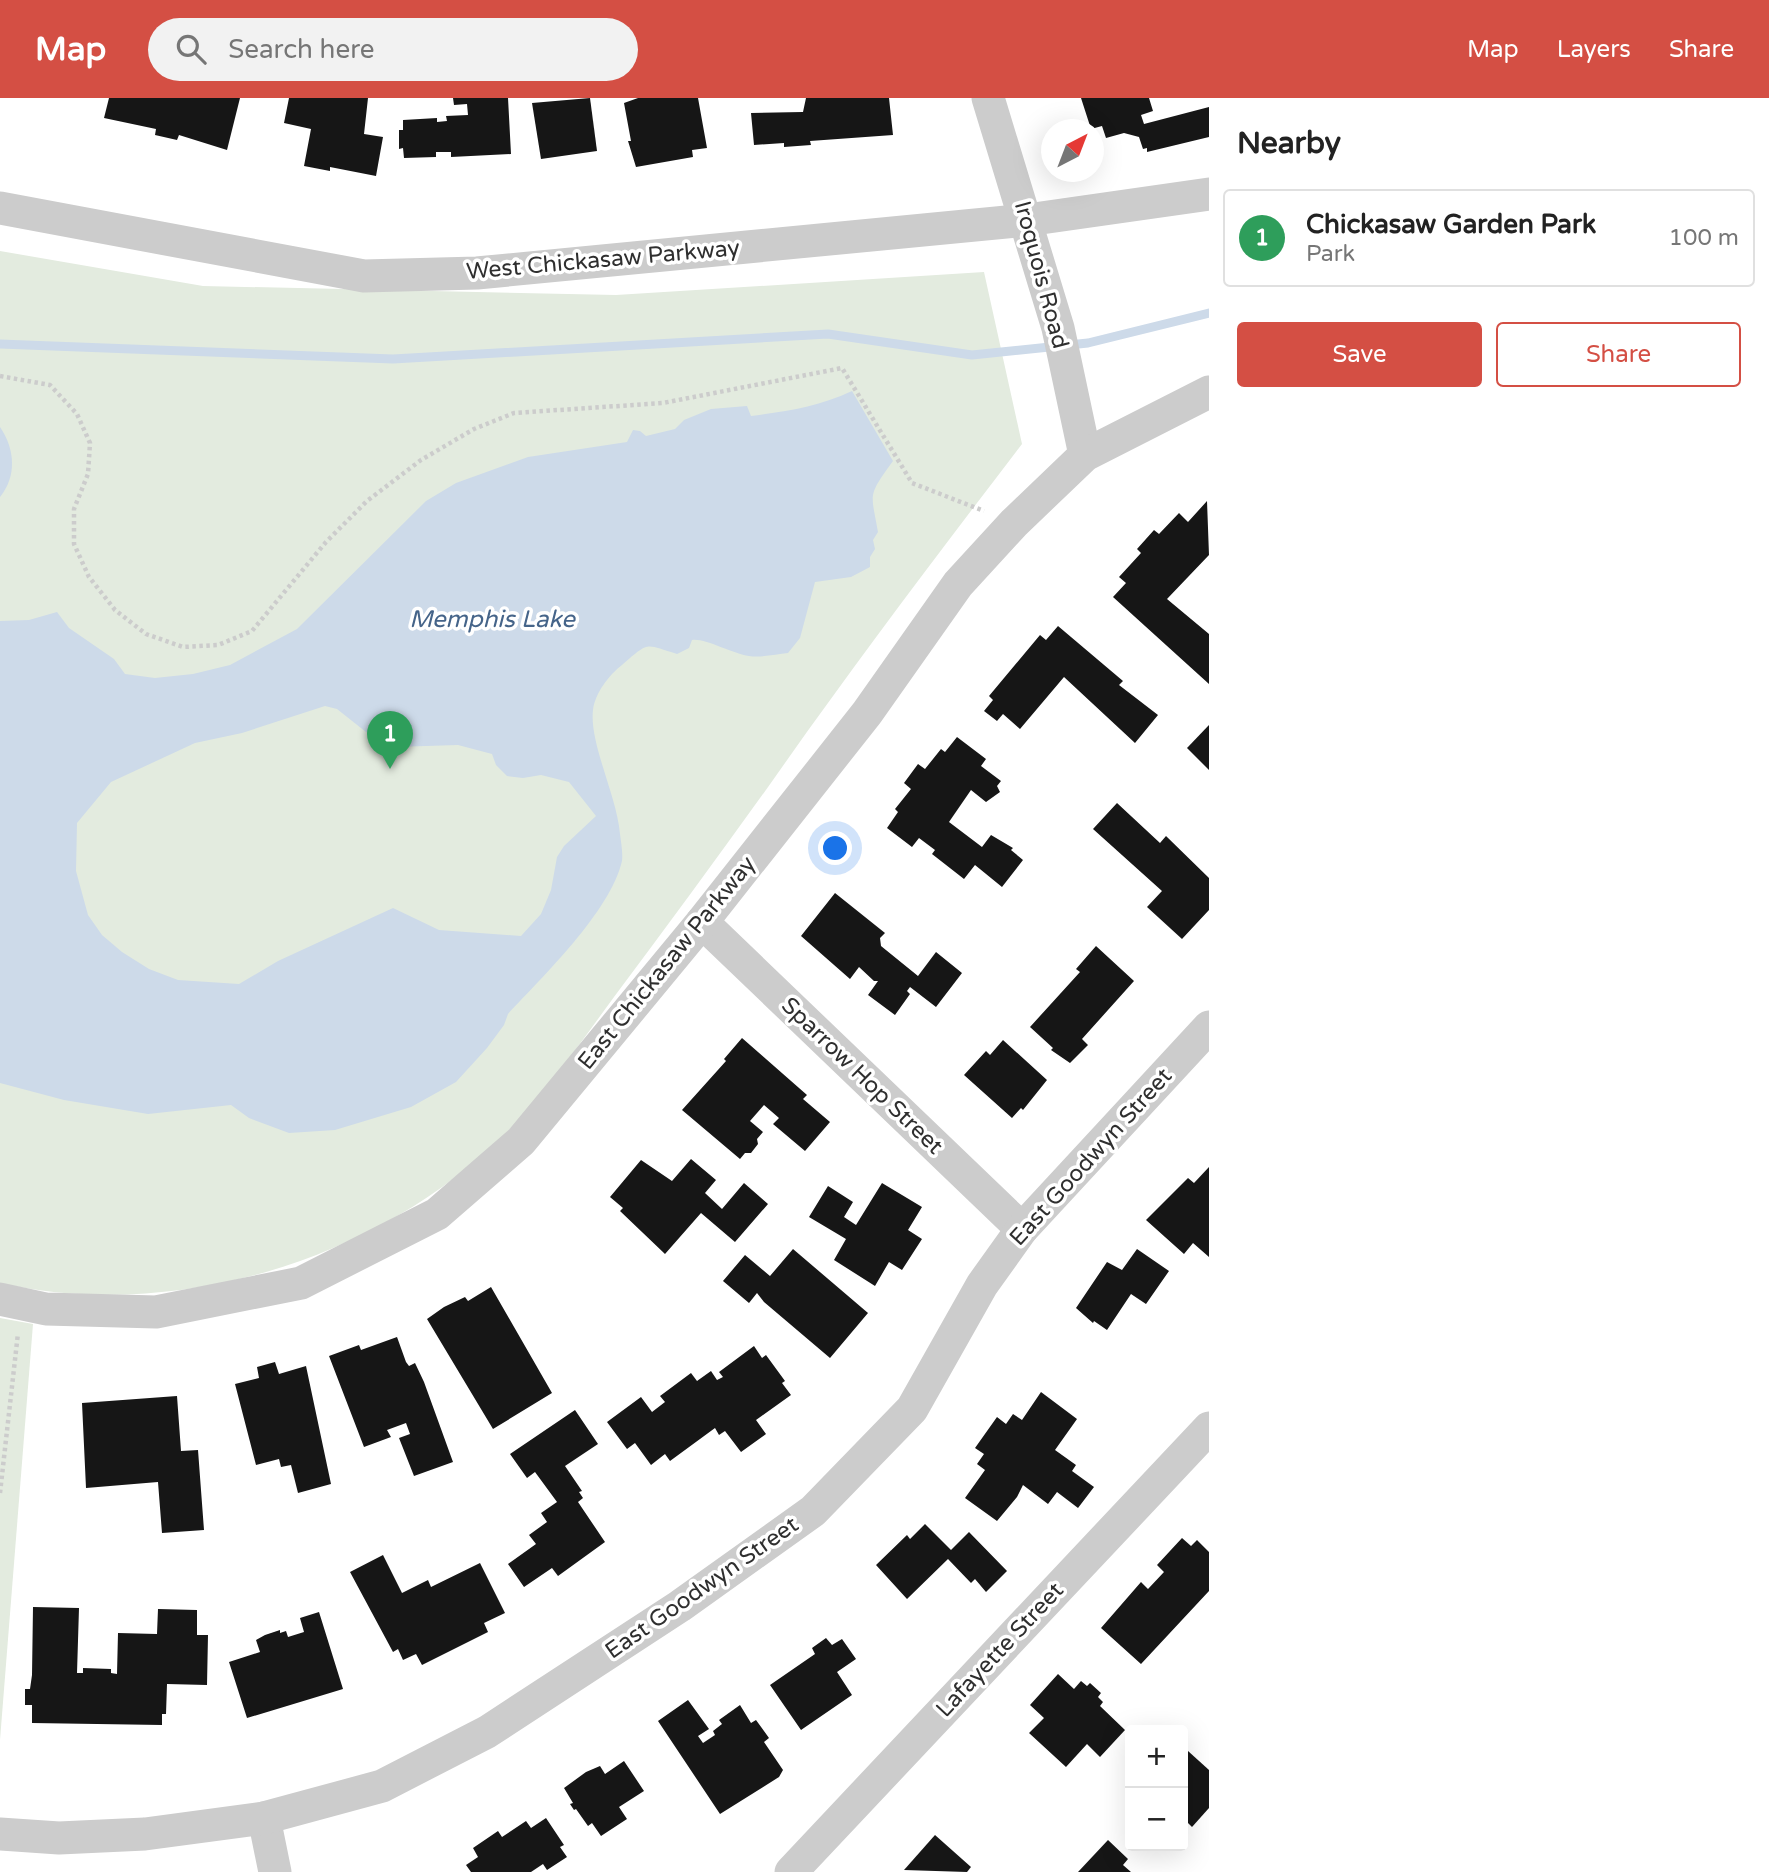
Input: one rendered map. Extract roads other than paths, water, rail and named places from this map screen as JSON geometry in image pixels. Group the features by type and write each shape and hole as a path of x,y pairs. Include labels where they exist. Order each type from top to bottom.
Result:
{"street":[{"name":"Iroquois Road","path":"988,98 1058,328 1085,455"},
{"name":"West Chickasaw Parkway","path":"0,208 364,276 477,273 1027,220 1209,194"},
{"name":"East Chickasaw Parkway","path":"11,1302 46,1309 156,1312 301,1283 437,1214 521,1141 702,922 867,713 958,584 1014,523 1085,455 1209,392"},
{"name":"Sparrow Hop Street","path":"702,922 1022,1229"},
{"name":"East Goodwyn Street","path":"0,1834 60,1838 145,1834 264,1818 382,1786 487,1732 680,1606 813,1511 912,1409 982,1285 1022,1229 1209,1027"},
{"name":"Lafayette Street","path":"791,1872 1204,1445"},
{"path":"264,1818 275,1872"}],"water":[{"name":"Memphis Lake","path":"852,391 893,461 873,495 878,532 873,540 875,549 870,557 870,567 851,577 815,582 800,638 788,653 749,656 704,641 692,640 689,648 677,654 652,647 643,648 608,679 594,704 593,723 618,819 622,861 615,881 590,922 508,1014 504,1025 487,1048 456,1082 411,1107 335,1130 289,1133 249,1118 231,1105 148,1114 64,1100 0,1083 0,621 29,620 57,612 69,628 114,659 125,674 155,678 193,674 230,665 297,629 426,501 456,483 528,457 627,442 633,430 646,436 675,429 684,420 711,409 747,406 751,416 803,408","holes":["325,706 337,709 366,732 394,747 458,745 492,754 496,765 507,776 523,778 541,775 569,782 596,816 564,846 557,857 551,890 541,914 521,936 439,930 393,908 278,961 239,984 178,980 149,969 102,935 88,915 76,871 77,823 111,782 195,743 242,733"]},
{"path":"0,427 9,444 12,462 9,480 0,497"}],"waterway":[{"path":"0,344 393,359 828,334 972,355 1088,343 1209,313"}],"place":[{"name":"Chickasaw Garden Park","path":"390,769"}]}
